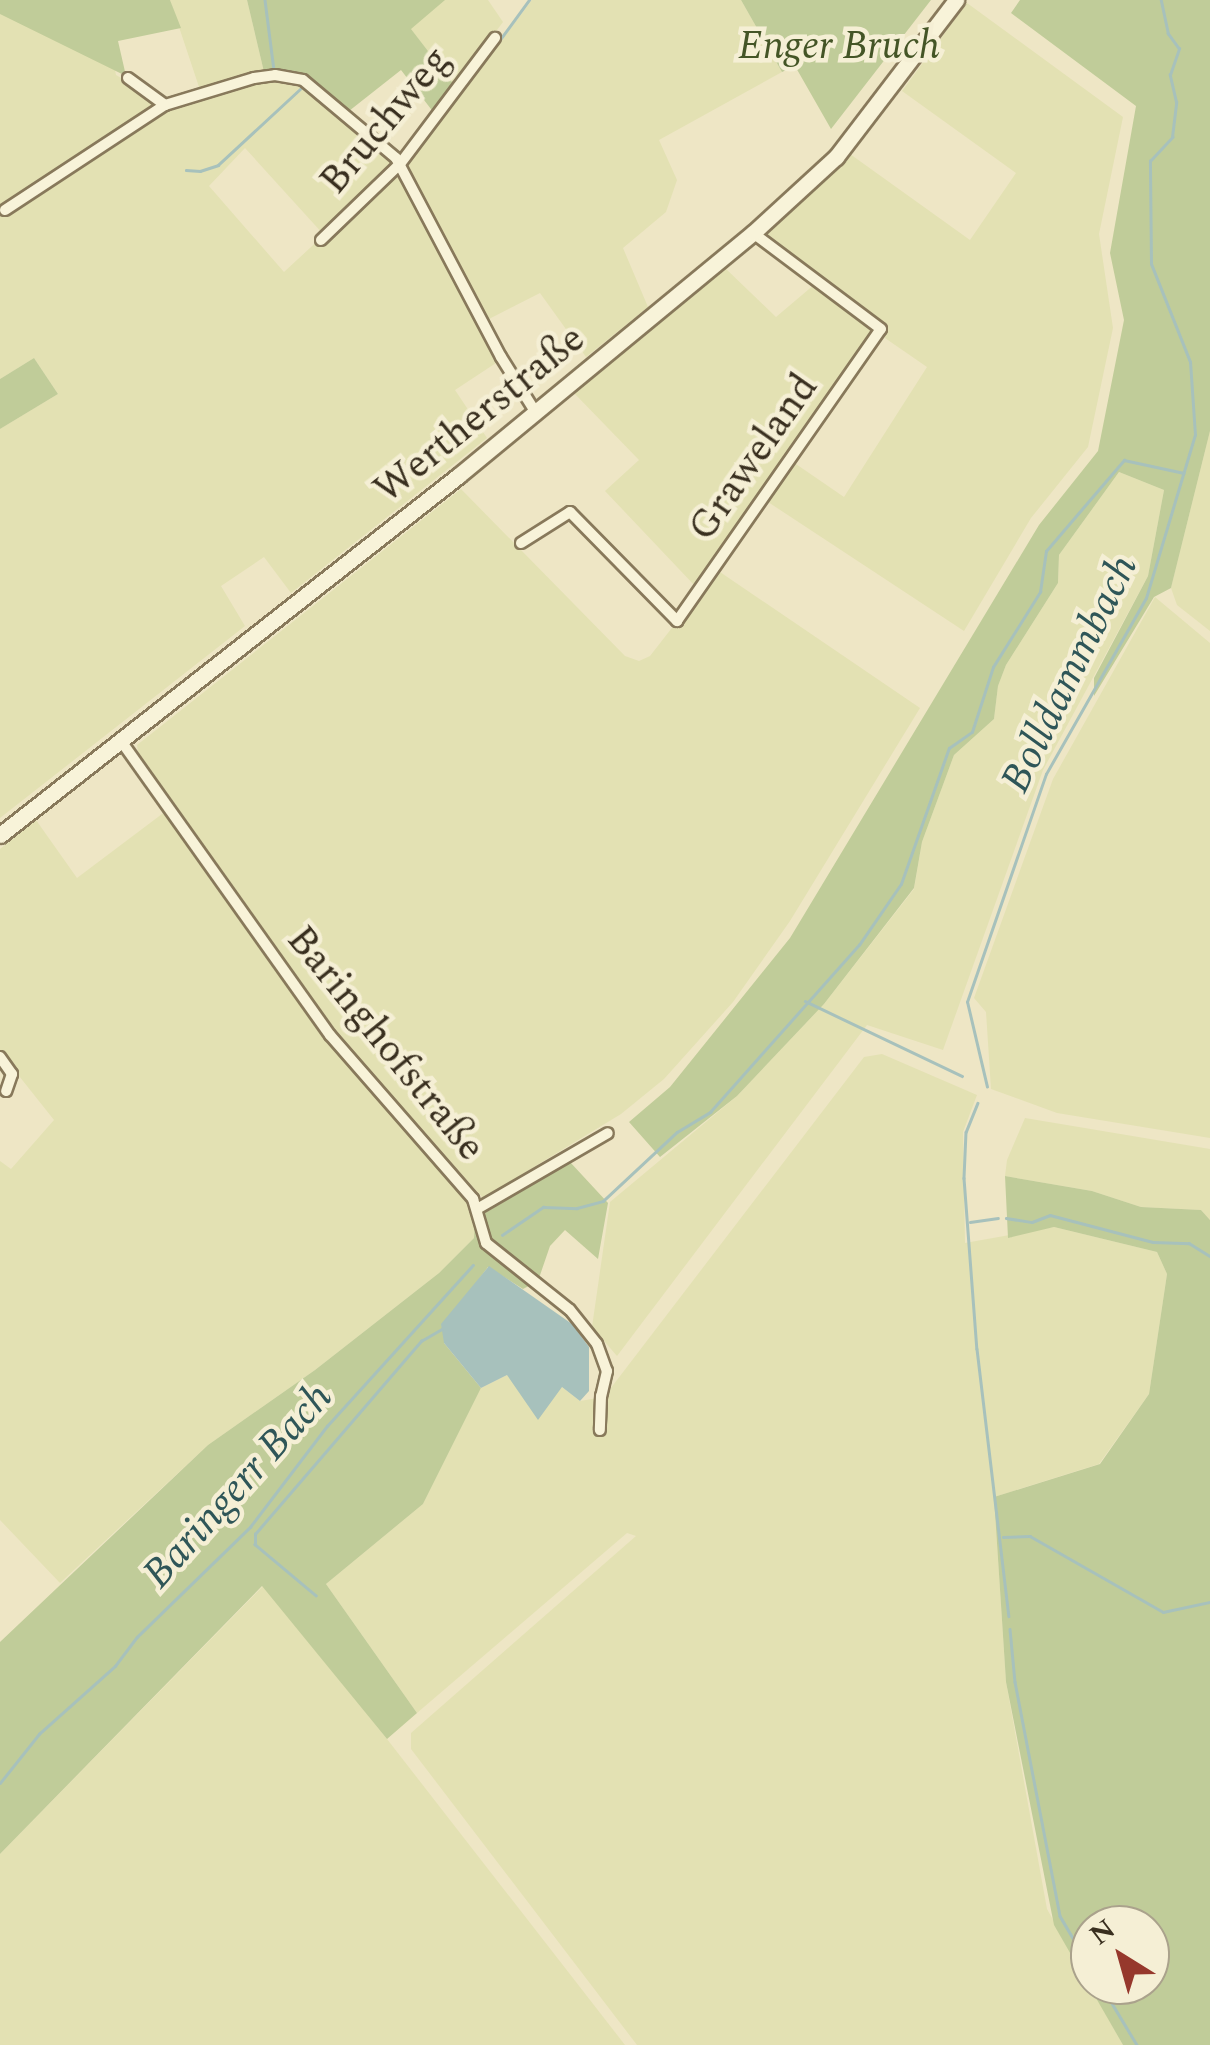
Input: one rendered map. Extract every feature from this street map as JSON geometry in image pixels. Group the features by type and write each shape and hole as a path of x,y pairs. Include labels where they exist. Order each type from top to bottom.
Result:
{"main road":[{"name":"Wertherstraße","path":"0,835 536,413 753,233 836,158 956,0"}],"street":[{"name":"Bruchweg","path":"321,240 400,164 494,38"},
{"path":"5,210 165,105 254,78 288,76 304,80 400,164 508,370 536,413"},
{"path":"128,78 165,105"},
{"name":"Graweland","path":"521,543 570,512 677,621 880,329 753,233"},
{"name":"Baringhofstraße","path":"121,741 330,1035 477,1209 482,1232 493,1251 583,1324 608,1371 600,1396 600,1430"},
{"path":"0,1057 12,1074 6,1091"},
{"path":"477,1209 496,1202 608,1133"}],"shaded area":[{"path":"0,0 110,43 116,75 173,108 266,81 307,88 395,163 499,361 455,390 487,438 291,593 264,557 221,586 245,626 0,818 0,429 58,394 34,358 0,379","holes":["245,148 324,235 284,272 209,186"]},
{"path":"170,0 247,0 264,72 199,87"},
{"path":"444,0 488,0 503,22 455,86 410,28"},
{"path":"532,0 741,0 782,72 659,140 677,180 666,212 623,248 648,307 586,357 540,293 487,320 407,166"},
{"path":"967,3 1123,117 1099,234 1113,328 1088,447 1031,518 964,631 765,500 793,462 844,497 927,367 882,336 887,327 765,236 850,154 970,240 1016,173 902,91"},
{"path":"724,267 776,317 815,284 870,326 873,334 696,587 605,491 639,460 574,393"},
{"path":"1210,431 1210,631 1177,605 1171,588"},
{"path":"1119,472 1164,490 1148,576 1043,770 943,1050 867,1025 617,1356 592,1327 610,1202 737,1096 824,1004 914,889 922,842 954,755 994,719 998,686 1006,665 1058,583 1059,555"},
{"path":"461,489 625,656 639,661 650,656 717,570 920,708 790,921 733,1002 664,1079 621,1114 483,1198 334,1031 139,759 137,745"},
{"path":"1155,597 1210,643 1210,1138 1057,1113 991,1089 986,1012 974,998 1053,779"},
{"path":"166,811 326,1037 468,1200 475,1219 474,1238 439,1273 315,1370 208,1445 60,1583 0,1520 0,1161 11,1169 54,1120 0,1052 0,849 36,820 77,878"},
{"path":"882,1054 977,1095 963,1132 965,1243 1054,1227 1157,1252 1167,1274 1149,1394 1099,1464 994,1497 1006,1682 1047,1909 1070,1950 1070,2005 1101,2005 1123,2045 637,2045 411,1749 411,1733 636,1536 627,1533 417,1713 326,1584 423,1504 481,1388 507,1375 562,1387 580,1401 604,1397 864,1057"},
{"path":"1025,1118 1210,1149 1210,1220 1201,1210 1141,1207 1092,1191 1005,1176 1007,1160"},
{"path":"263,1586 625,2045 0,2045 0,1854"}],"green space":[{"path":"0,0 170,0 181,28 118,41 126,76 0,14"},
{"path":"247,0 445,0 411,29 455,86 434,113 401,70 349,111 306,75 264,72"},
{"name":"Enger Bruch","path":"741,0 931,0 831,129 795,66 782,72"},
{"path":"1020,0 1210,0 1210,431 1171,588 1154,597 1094,696 1094,678 1148,576 1164,490 1119,472 1059,555 1058,583 1006,665 998,686 994,719 954,755 922,842 914,888 824,1004 737,1096 660,1157 629,1122 670,1087 790,938 1039,525 1098,451 1124,320 1110,253 1136,106 1011,13"},
{"path":"34,358 58,394 0,429 0,379"},
{"path":"570,1162 608,1203 598,1259 565,1230 550,1246 538,1281 523,1289 488,1267 467,1295 444,1343 481,1388 423,1504 326,1584 417,1713 387,1739 262,1586 0,1854 0,1642 208,1445 315,1370 439,1273 474,1238 475,1219"},
{"path":"1005,1176 1092,1191 1141,1207 1201,1210 1210,1220 1210,2045 1123,2045 1100,2005 1170,2005 1170,1905 1070,1905 1070,1953 1054,1925 1006,1682 994,1497 1100,1464 1149,1394 1167,1274 1157,1252 1054,1227 1008,1238"}],"water":[{"path":"489,1266 572,1324 589,1347 589,1391 580,1401 562,1387 538,1420 507,1375 481,1388 444,1343 441,1324"}],"waterway":[{"path":"265,0 274,70"},
{"path":"499,41 529,0"},
{"name":"Bolldammbach","path":"987,1087 967,1002 1046,774 1146,598 1195,435 1190,362 1151,264 1150,161 1172,137 1176,102 1170,75 1179,49 1168,34 1161,0"},
{"path":"186,170 200,171 218,165 300,89"},
{"path":"502,1235 543,1207 577,1208 603,1201 677,1132 710,1112 859,945 901,884 949,748 972,732 993,667 1040,592 1046,551 1124,460 1184,473"},
{"name":"Bolldammbach","path":"805,1001 962,1076"},
{"name":"Bolldammbach","path":"978,1103 966,1132 964,1178 977,1349 1009,1616"},
{"path":"1006,1218 1032,1222 1050,1215 1153,1242 1189,1243 1210,1256"},
{"path":"970,1222 998,1218"},
{"name":"Baringerr Bach","path":"0,1783 39,1734 115,1666 137,1637 250,1527 327,1426 473,1265"},
{"path":"316,1596 255,1545 255,1534 421,1341 442,1329"},
{"path":"1003,1537 1030,1536 1163,1612 1210,1602"},
{"name":"Bolldammbach","path":"1010,1629 1015,1682 1060,1916 1070,1933"},
{"name":"Bolldammbach","path":"1113,2005 1137,2045"}]}
